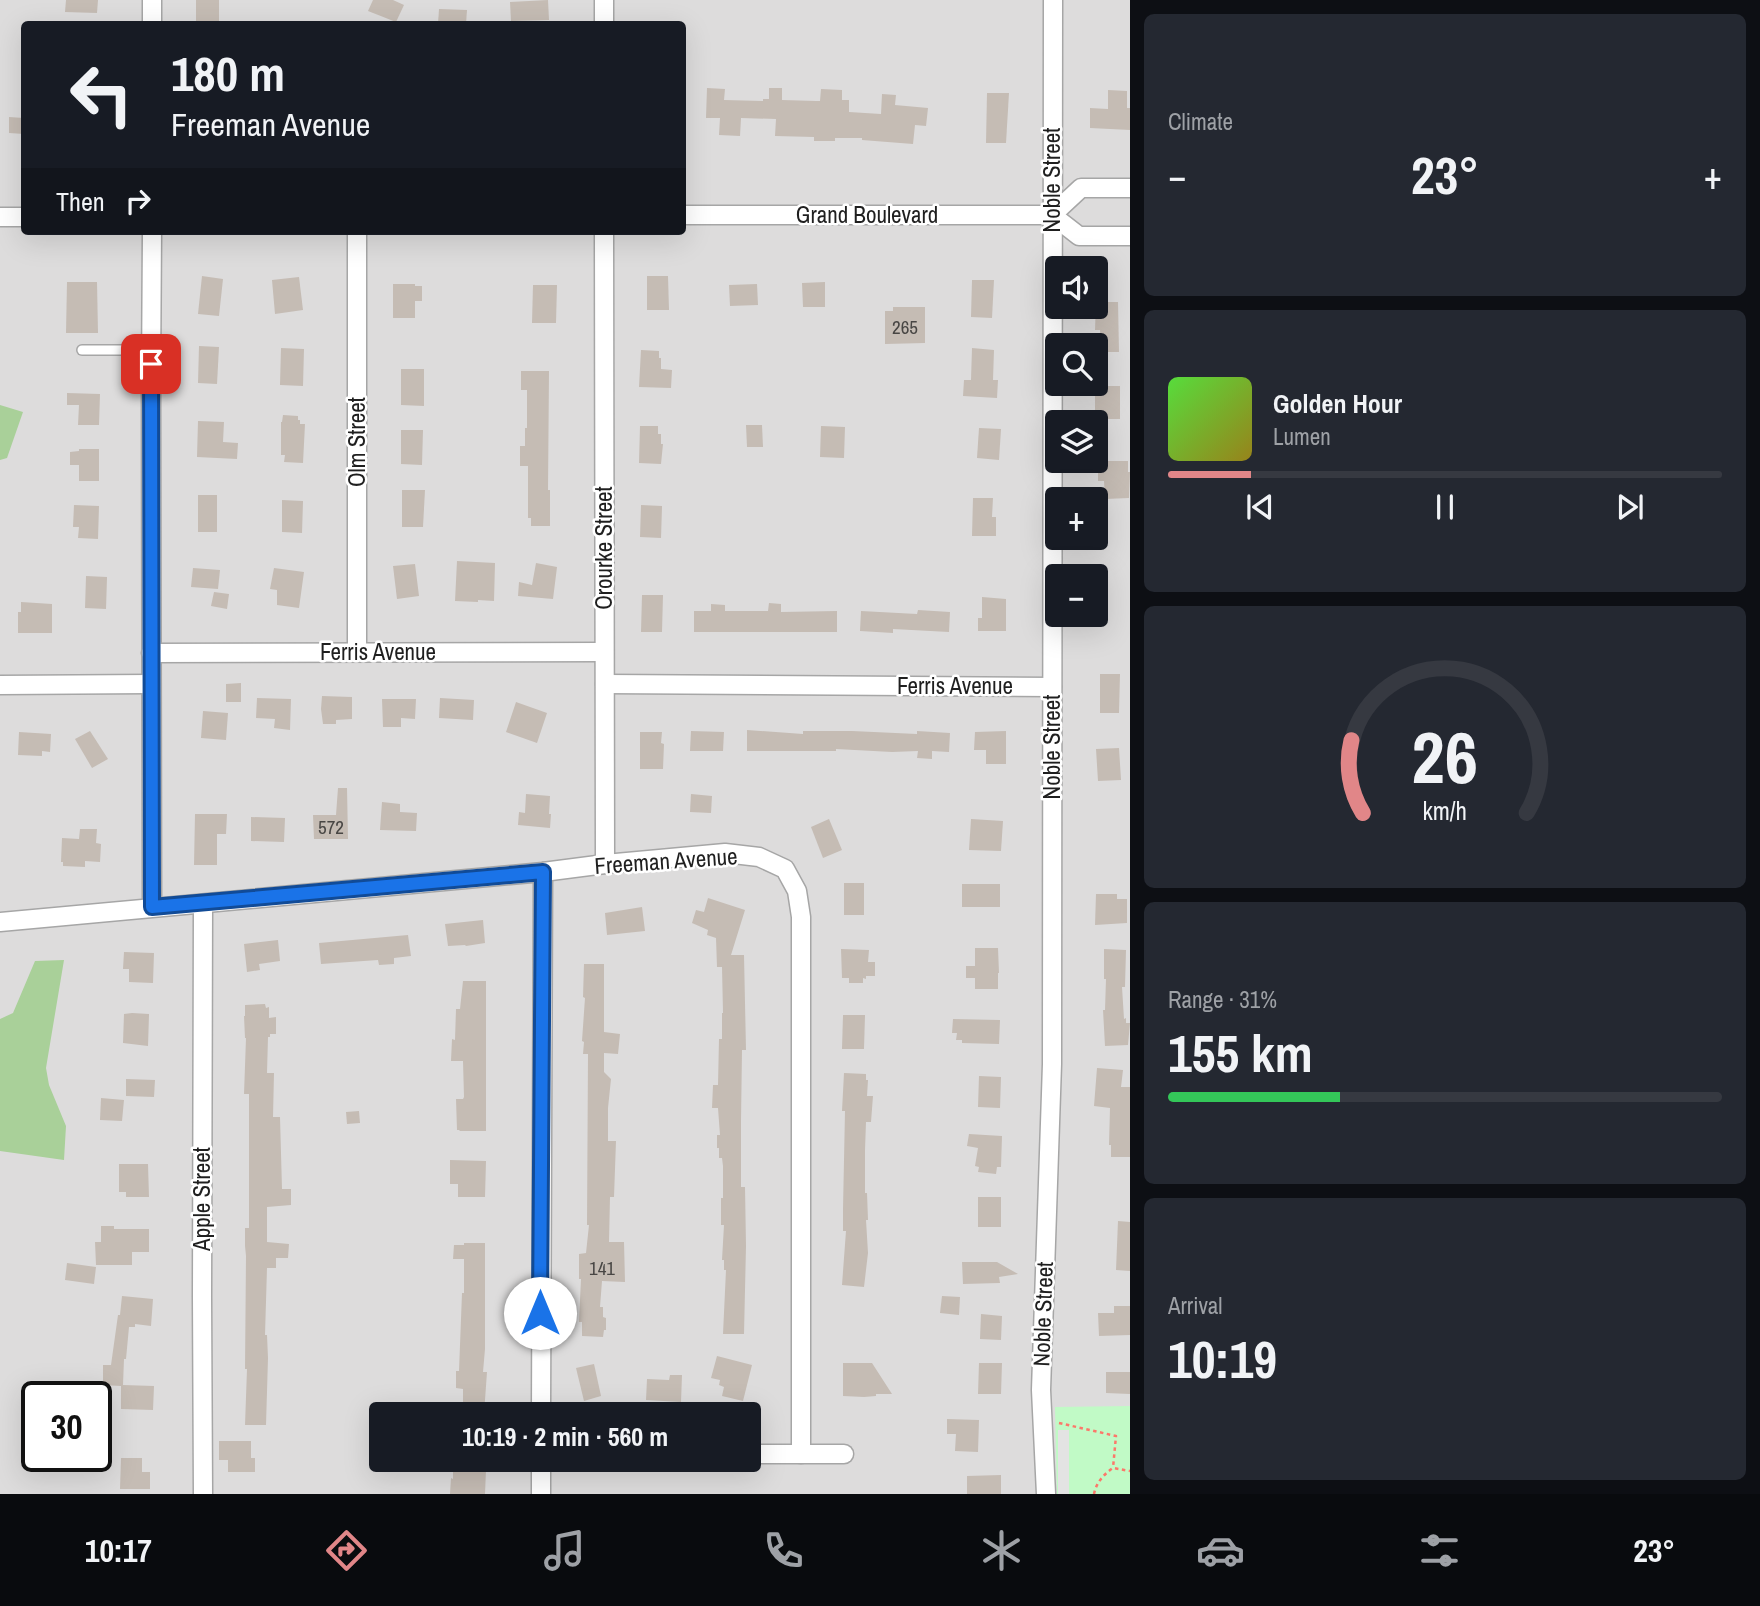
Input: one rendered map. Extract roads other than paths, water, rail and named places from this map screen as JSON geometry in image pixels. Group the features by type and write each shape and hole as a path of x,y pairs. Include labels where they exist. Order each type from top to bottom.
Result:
{"street":[{"path":"152,0 152,21"},
{"path":"604,0 604,21"},
{"name":"Noble Street","path":"1046,1494 1041,1376 1052,1064 1052,0"},
{"path":"1130,188 1082,188 1052,215 1079,236 1130,236"},
{"name":"Grand Boulevard","path":"686,215 1052,215"},
{"path":"0,217 21,217"},
{"path":"152,235 152,907"},
{"name":"Olm Street","path":"356,652 357,235"},
{"name":"Orourke Street","path":"604,235 605,864"},
{"name":"Ferris Avenue","path":"151,653 604,652"},
{"path":"0,685 152,684"},
{"name":"Ferris Avenue","path":"605,684 1052,687"},
{"name":"Freeman Avenue","path":"0,922 725,853 759,857 785,869 797,891 802,917 801,1454"},
{"path":"541,1402 543,872"},
{"name":"Apple Street","path":"203,904 203,1494"},
{"path":"761,1454 844,1454"},
{"path":"541,1472 541,1494"}],"lane":[{"path":"82,350 151,350"}]}
